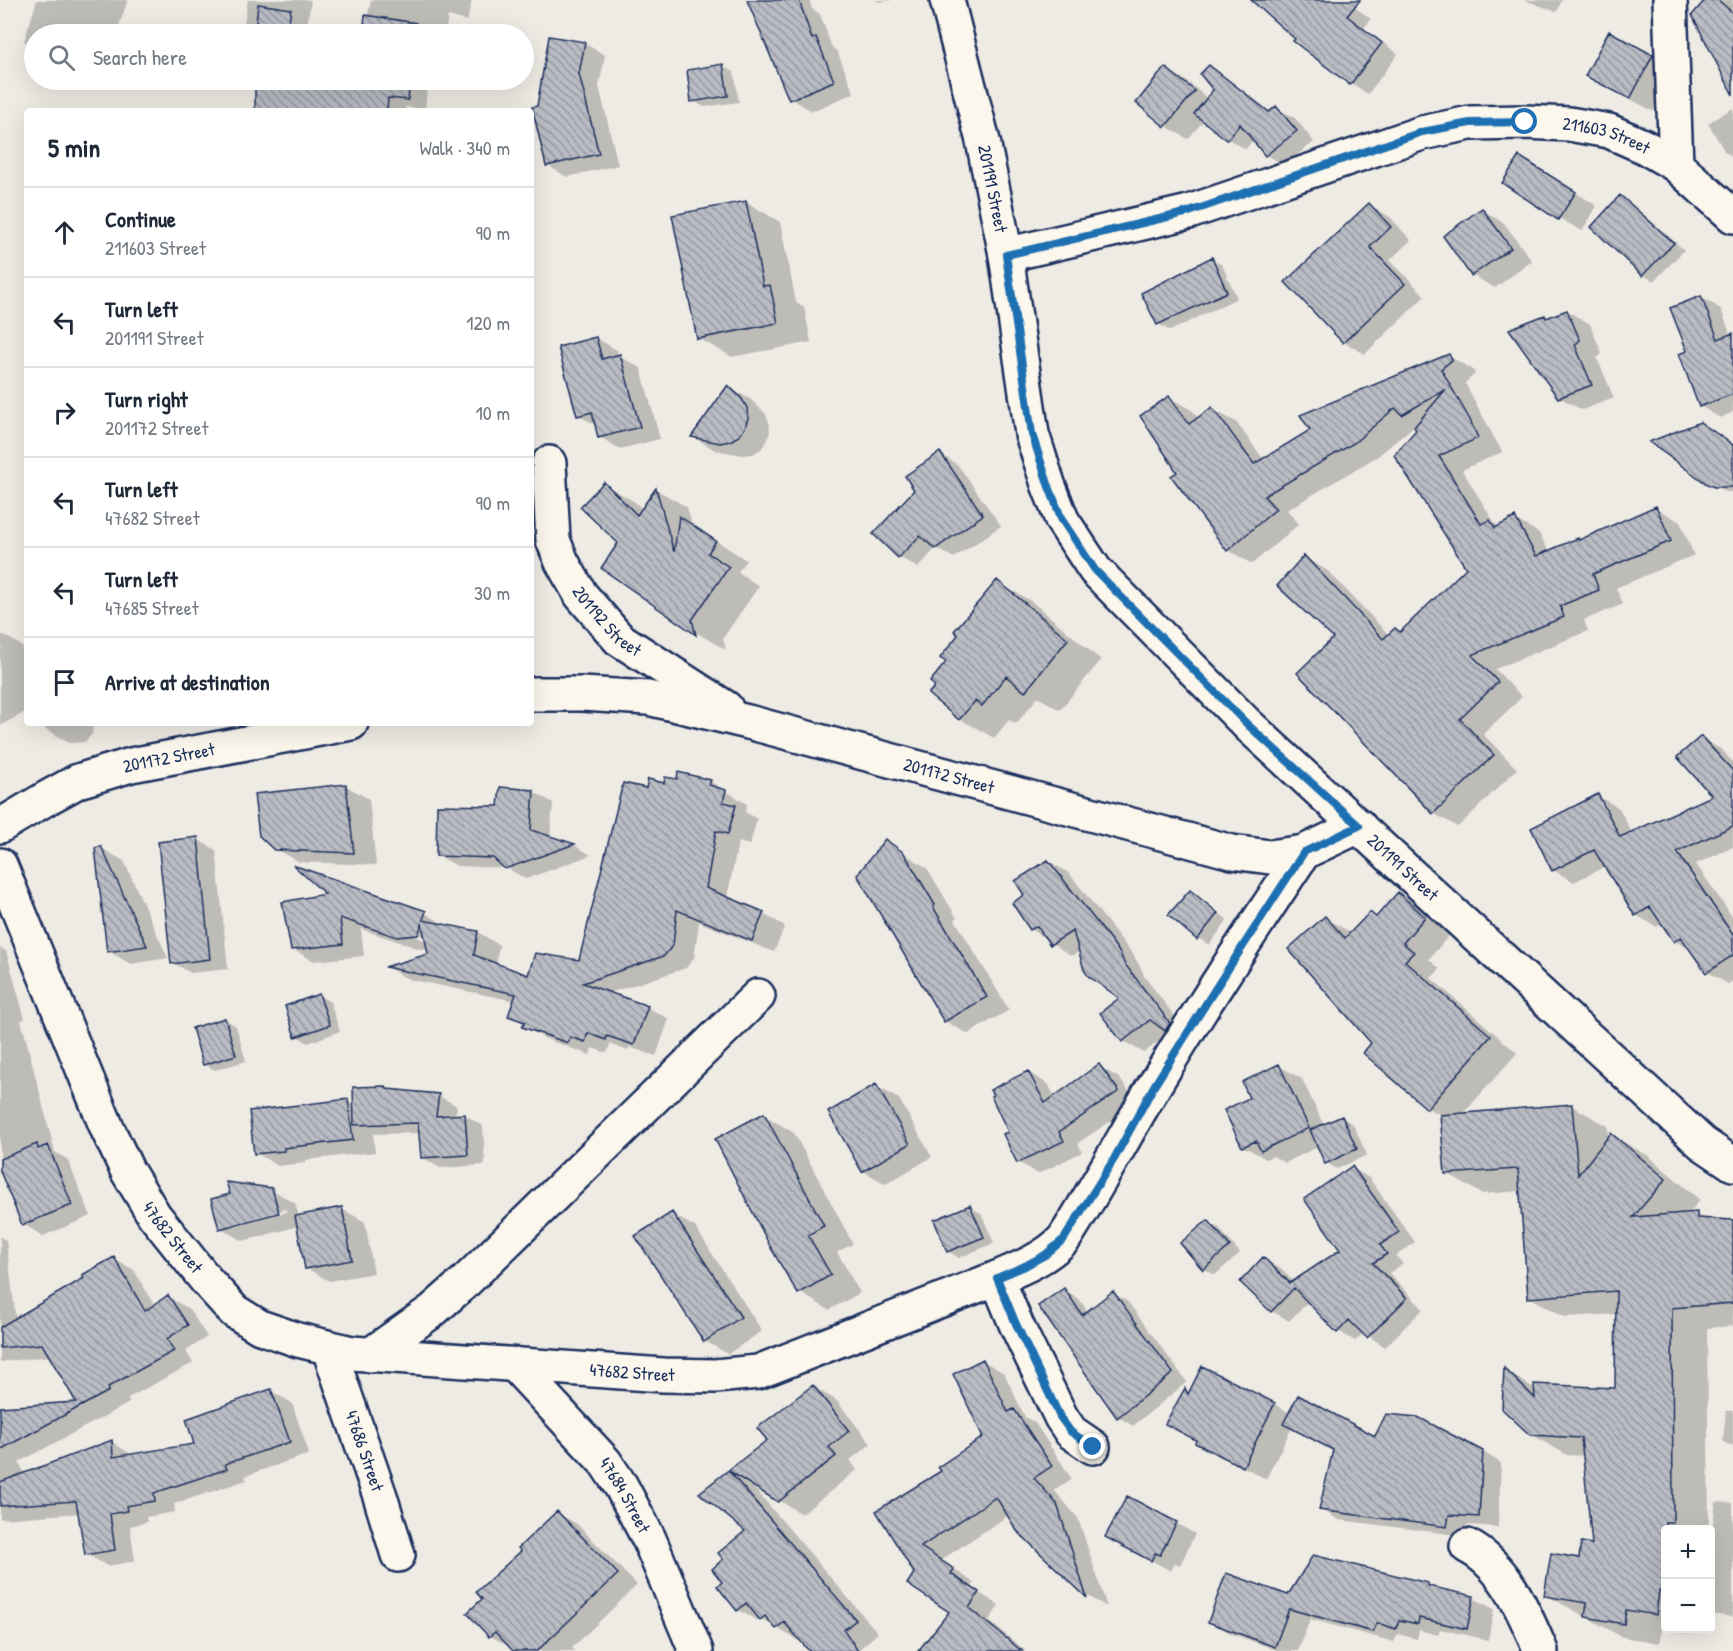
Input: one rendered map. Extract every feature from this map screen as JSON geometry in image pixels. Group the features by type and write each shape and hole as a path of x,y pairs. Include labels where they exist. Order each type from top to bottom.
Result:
{"street":[{"name":"201191 Street","path":"947,0 983,141 1006,255 1032,434 1062,520 1095,570 1248,725 1702,1143 1733,1164"},
{"path":"1671,0 1676,165"},
{"name":"211603 Street","path":"1006,255 1189,212 1422,132 1470,123 1558,123 1609,131 1643,146 1676,165 1733,216"},
{"name":"201192 Street","path":"549,463 553,540 562,562 581,595 619,639 748,722"},
{"name":"201172 Street","path":"534,694 648,698 748,722 1232,852 1270,857 1304,852 1359,826"},
{"name":"201172 Street","path":"0,826 78,781 131,765 335,726"},
{"name":"47682 Street","path":"0,865 107,1128 128,1172 154,1215 234,1311 260,1327 329,1348 370,1355 663,1375 715,1376 758,1372 1025,1266 1045,1255 1064,1239 1114,1159 1154,1086 1201,1010 1304,852"},
{"path":"370,1355 432,1311 466,1281 758,996"},
{"path":"997,1278 1060,1417 1071,1432 1093,1447"},
{"name":"47686 Street","path":"329,1348 398,1555"},
{"name":"47684 Street","path":"514,1365 606,1462 649,1539 696,1651"},
{"path":"1467,1546 1485,1557 1520,1603 1541,1651"}],"building":[{"path":"747,0 799,0 812,39 816,37 834,81 789,100"},
{"path":"1251,0 1360,0 1347,16 1382,43 1350,85 1293,41 1295,39"},
{"path":"1705,0 1718,0 1733,13 1733,95 1692,15"},
{"path":"258,4 291,9 289,24 256,24"},
{"path":"365,15 416,23 416,24 364,24"},
{"path":"1609,31 1653,55 1630,99 1585,76"},
{"path":"549,36 585,42 579,74 599,154 546,166 532,107 537,106"},
{"path":"723,64 728,96 691,102 687,70"},
{"path":"1209,65 1269,112 1276,106 1297,131 1265,156 1240,124 1227,140 1194,114 1213,90 1200,74"},
{"path":"1165,67 1195,91 1165,127 1136,103"},
{"path":"255,90 409,90 408,100 388,98 387,108 255,108"},
{"path":"1519,156 1576,192 1558,220 1502,183"},
{"path":"1620,195 1674,243 1642,276 1591,227"},
{"path":"746,201 763,286 770,285 778,323 697,339 672,215"},
{"path":"1369,203 1391,227 1370,247 1405,284 1343,343 1285,282"},
{"path":"1482,208 1511,248 1471,276 1443,236"},
{"path":"1212,257 1227,292 1157,325 1141,293"},
{"path":"1701,296 1718,339 1733,333 1733,394 1699,407 1679,354 1687,351 1670,308"},
{"path":"1567,310 1580,340 1575,345 1592,385 1558,398 1509,329 1545,315 1546,318"},
{"path":"596,337 602,359 620,354 640,427 598,438 592,412 577,416 558,347"},
{"path":"1449,354 1452,360 1441,369 1478,438 1439,456 1481,524 1490,520 1495,528 1515,517 1536,556 1656,506 1671,541 1593,574 1599,590 1560,606 1564,617 1472,655 1498,682 1460,719 1494,755 1433,814 1297,673 1333,638 1277,586 1304,555 1383,639 1395,628 1400,632 1466,568 1394,455 1416,430 1414,427 1446,389 1402,415 1395,408 1354,443 1264,496 1276,509 1227,551 1171,476 1177,472 1140,416 1169,396 1189,424 1212,407 1254,464 1310,430 1300,415"},
{"path":"728,385 742,399 747,408 748,418 745,428 739,436 720,443 691,437"},
{"path":"1700,422 1733,445 1733,487 1714,487 1707,484 1649,442"},
{"path":"940,452 983,515 935,549 920,536 898,558 873,534 914,490 905,476"},
{"path":"604,482 637,515 656,488 674,552 679,516 716,541 708,553 729,567 692,620 696,635 601,568 618,543 580,507"},
{"path":"997,580 1068,639 1025,692 1006,676 982,706 975,701 959,720 928,694 935,686 930,682 946,662 940,658 958,635 954,631"},
{"path":"1701,736 1733,771 1733,826 1677,852 1733,935 1733,955 1706,973 1681,937 1674,942 1650,907 1635,916 1594,850 1552,871 1531,828 1598,794 1620,837 1712,796 1677,757"},
{"path":"678,772 711,780 709,785 726,790 723,802 736,805 728,834 716,831 706,888 764,912 752,941 677,910 673,945 664,956 583,983 648,1006 634,1045 607,1036 606,1040 588,1033 585,1042 570,1037 568,1043 522,1027 525,1022 508,1016 516,994 385,967 428,954 422,924 418,935 397,937 340,918 343,944 291,950 282,902 325,894 293,865 426,911 423,920 478,931 474,955 528,975 535,953 579,960 623,783 646,788 648,779 664,783 665,777 677,779"},
{"path":"346,784 354,853 274,850 259,836 254,794"},
{"path":"500,787 534,790 531,830 575,844 505,869 493,858 436,856 437,805 498,806"},
{"path":"198,837 210,959 171,964 158,842"},
{"path":"885,839 904,853 935,905 933,907 987,997 944,1022 857,875"},
{"path":"101,846 147,946 107,952 95,848"},
{"path":"1048,860 1113,943 1124,963 1170,1023 1165,1031 1150,1020 1122,1042 1100,1013 1119,998 1088,976 1084,970 1073,931 1050,945 1037,926 1030,930 1012,903 1024,895 1015,881"},
{"path":"1190,890 1218,913 1197,940 1168,915"},
{"path":"1398,892 1425,917 1403,943 1414,952 1405,961 1491,1036 1427,1109 1363,1053 1371,1043 1288,949 1325,916 1345,938 1370,912 1376,917"},
{"path":"319,994 330,1025 295,1037 285,1006"},
{"path":"225,1018 236,1055 203,1065 192,1028"},
{"path":"1099,1064 1119,1091 1059,1132 1064,1141 1017,1163 1003,1134 1008,1132 990,1090 1028,1071 1045,1103"},
{"path":"1279,1064 1309,1128 1261,1151 1256,1141 1242,1147 1224,1110 1249,1098 1242,1082"},
{"path":"876,1084 910,1144 862,1172 828,1112"},
{"path":"386,1086 387,1089 439,1094 436,1116 465,1114 468,1155 421,1158 418,1123 354,1125 353,1087"},
{"path":"348,1099 353,1140 254,1154 249,1111"},
{"path":"1572,1104 1578,1175 1611,1133 1666,1179 1633,1217 1697,1212 1697,1218 1733,1220 1733,1303 1672,1308 1673,1522 1665,1522 1665,1525 1661,1525 1661,1591 1659,1591 1656,1615 1626,1610 1624,1624 1585,1617 1587,1603 1544,1596 1551,1553 1579,1558 1581,1542 1592,1544 1581,1438 1530,1435 1502,1409 1504,1368 1535,1398 1534,1384 1615,1388 1616,1291 1528,1298 1518,1169 1445,1174 1440,1115"},
{"path":"764,1113 824,1226 808,1235 831,1275 798,1294 772,1250 715,1139"},
{"path":"1342,1116 1357,1149 1325,1164 1310,1130"},
{"path":"37,1144 38,1149 48,1145 72,1205 22,1225 0,1171 0,1159"},
{"path":"1352,1166 1399,1232 1380,1245 1387,1254 1373,1263 1407,1298 1367,1338 1349,1320 1337,1333 1294,1288 1271,1312 1240,1282 1263,1257 1290,1283 1340,1250 1304,1199"},
{"path":"226,1182 272,1188 279,1213 219,1229 211,1199 230,1194"},
{"path":"970,1205 984,1237 947,1252 934,1220"},
{"path":"342,1207 352,1260 305,1269 295,1216"},
{"path":"672,1212 741,1317 704,1342 635,1236"},
{"path":"1208,1220 1230,1246 1203,1270 1180,1243"},
{"path":"114,1257 145,1311 168,1295 188,1325 167,1339 174,1351 108,1387 109,1391 0,1450 0,1407 76,1402 42,1344 0,1348 0,1327 84,1278 82,1275"},
{"path":"1064,1288 1082,1315 1113,1291 1173,1373 1117,1418 1038,1306"},
{"path":"983,1359 1008,1412 1014,1409 1052,1466 1034,1478 1057,1504 1087,1598 1017,1531 996,1497 921,1547 954,1569 951,1574 979,1592 969,1608 1022,1651 918,1651 949,1612 907,1584 914,1573 876,1511 941,1471 938,1467 983,1437 953,1374"},
{"path":"1202,1366 1275,1403 1243,1467 1195,1443 1196,1440 1165,1424 1185,1388 1188,1394"},
{"path":"813,1385 849,1431 829,1447 836,1456 778,1502 729,1471 856,1620 844,1630 858,1651 809,1651 784,1622 776,1629 765,1616 760,1620 746,1603 737,1611 717,1586 722,1582 712,1569 723,1559 718,1553 745,1531 699,1493 767,1440 757,1428"},
{"path":"271,1389 290,1442 225,1464 227,1469 154,1493 155,1501 126,1506 127,1511 110,1514 115,1550 85,1555 76,1501 0,1506 0,1482 112,1440 113,1457 194,1444 186,1419"},
{"path":"1298,1395 1375,1436 1386,1414 1418,1417 1483,1451 1479,1517 1449,1515 1447,1527 1319,1510 1333,1450 1283,1424"},
{"path":"1127,1496 1177,1522 1160,1555 1155,1553 1151,1561 1105,1537"},
{"path":"557,1511 618,1574 537,1651 513,1651 495,1632 489,1637 467,1613 482,1599 476,1592 521,1551 518,1548"},
{"path":"1313,1555 1474,1596 1467,1629 1419,1618 1418,1624 1399,1620 1396,1629 1377,1623 1373,1632 1289,1609 1275,1647 1208,1622 1226,1573 1288,1595"}],"route":[{"path":"1093,1447 1071,1432 1060,1417 997,1278 1045,1255 1064,1239 1114,1159 1154,1086 1304,852 1359,826 1248,725 1095,570 1062,520 1032,434 1006,255 1189,212 1422,132 1470,123 1525,122"}]}
